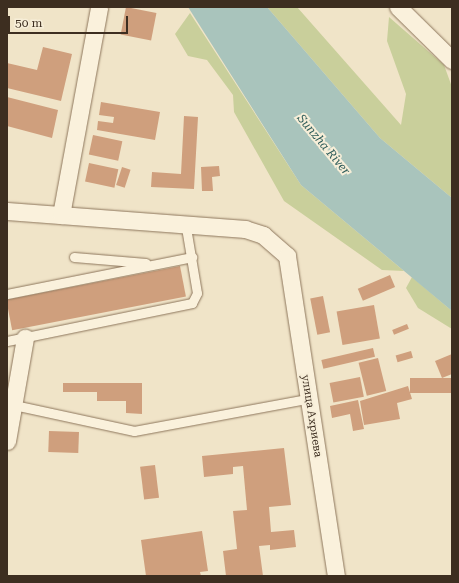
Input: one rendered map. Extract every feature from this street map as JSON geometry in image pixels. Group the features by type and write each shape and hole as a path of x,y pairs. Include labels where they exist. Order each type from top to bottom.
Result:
{"street":[{"path":"61,215 99,7"},
{"path":"398,7 452,60"},
{"path":"7,211 186,227"},
{"name":"улица Ахриева","path":"186,227 246,229 263,235 287,256 336,576"},
{"path":"7,441 25,338"}],"lane":[{"path":"7,342 192,303 197,293 186,227"},
{"path":"74,257 158,264"},
{"path":"7,294 192,257"},
{"path":"14,405 134,431 308,399"}],"green space":[{"path":"267,7 297,7 401,125 406,94 387,41 389,17 444,65 452,87 452,198 380,138"},
{"path":"190,13 301,185 404,271 382,270 284,201 234,112 233,95 207,60 188,56 175,34"},
{"path":"412,277 452,311 452,329 418,308 406,288"}],"water":[{"name":"Sunzha River","path":"188,7 267,7 380,138 452,198 452,311 301,185"}],"building":[{"path":"126,7 156,13 151,40 121,34"},
{"path":"43,47 72,54 61,101 7,88 7,63 37,70"},
{"path":"7,97 58,110 52,138 7,126"},
{"path":"101,102 160,112 155,140 97,130 98,121 113,123 114,117 99,115"},
{"path":"184,116 198,117 194,189 151,187 152,172 181,174"},
{"path":"93,135 122,141 118,161 89,155"},
{"path":"89,163 118,169 114,188 85,182"},
{"path":"219,166 220,176 212,177 213,191 202,191 201,167"},
{"path":"122,167 131,170 125,188 116,185"},
{"path":"180,266 186,296 12,330 7,300"},
{"path":"390,275 395,287 363,301 358,289"},
{"path":"323,296 330,332 317,335 310,298"},
{"path":"374,305 380,338 342,345 337,312"},
{"path":"407,324 409,329 394,335 392,330"},
{"path":"373,348 375,357 323,369 321,360"},
{"path":"411,351 413,358 398,362 396,355"},
{"path":"452,354 452,374 442,378 435,361"},
{"path":"378,358 386,391 367,396 359,363"},
{"path":"360,377 364,397 333,403 330,383"},
{"path":"410,378 452,378 452,393 410,393"},
{"path":"63,383 142,383 142,414 126,413 126,401 97,401 97,392 63,392"},
{"path":"408,386 412,399 397,403 400,419 364,425 360,401"},
{"path":"358,400 364,429 353,431 350,414 332,418 330,406"},
{"path":"49,431 79,432 78,453 48,452"},
{"path":"284,448 291,505 269,507 271,532 294,530 296,547 270,550 270,545 259,546 263,576 226,576 223,551 237,549 233,511 247,510 243,466 233,467 233,474 204,477 202,456"},
{"path":"155,465 159,498 144,500 140,467"},
{"path":"202,531 208,571 200,572 201,576 146,576 141,540"}]}
